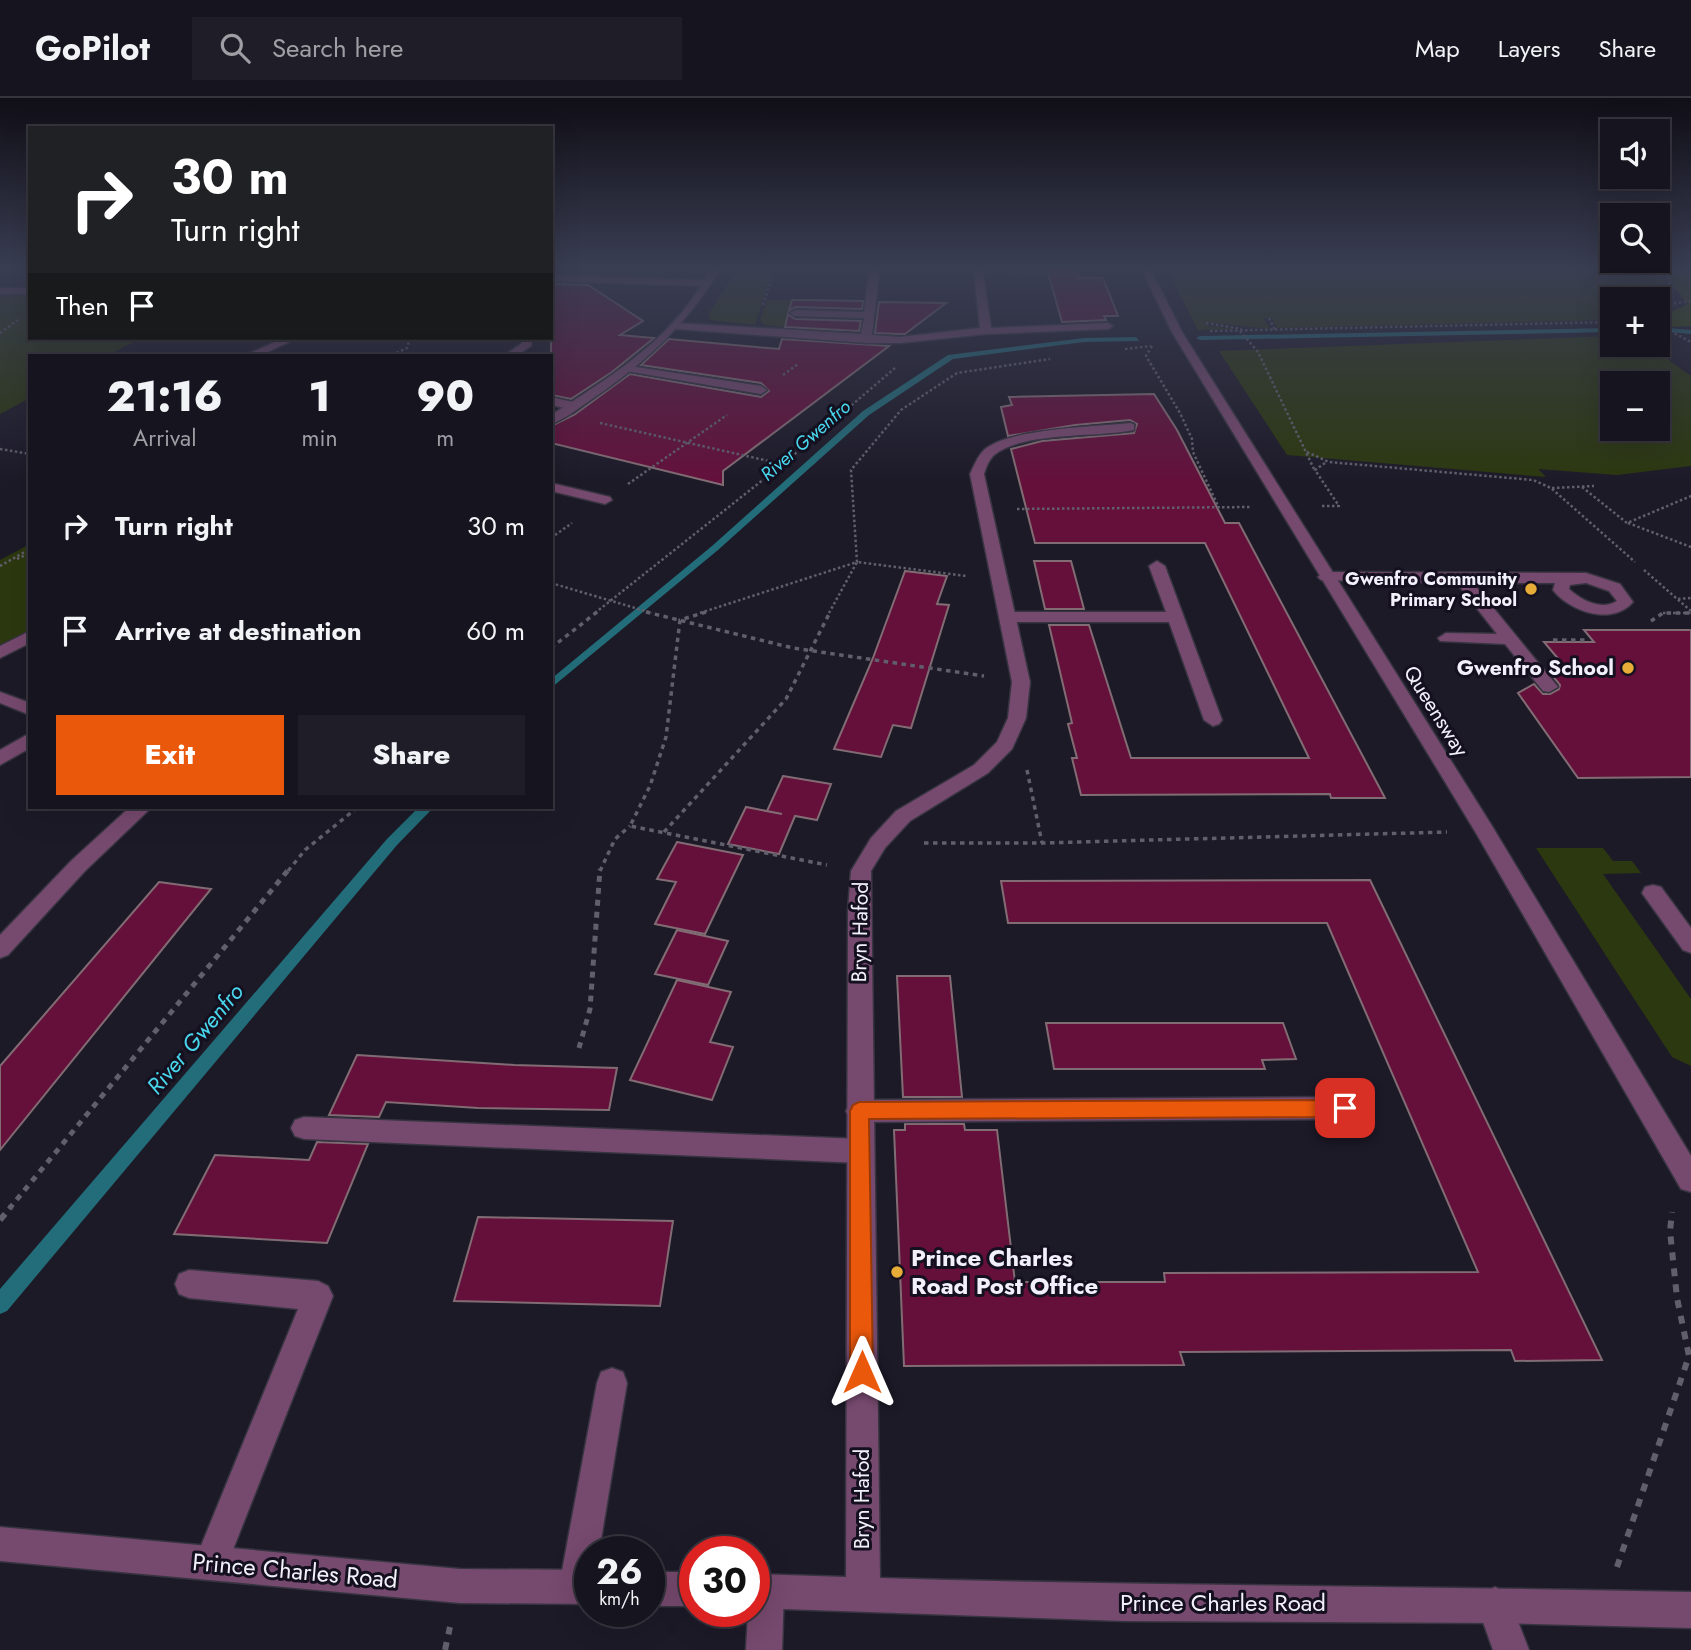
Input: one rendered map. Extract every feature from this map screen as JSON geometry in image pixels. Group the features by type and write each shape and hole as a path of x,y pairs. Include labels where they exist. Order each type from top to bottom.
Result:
{"street":[{"path":"555,417 630,369 663,338"},
{"path":"850,338 933,338"},
{"name":"Queensway","path":"1181,338 1485,831 1687,1166"},
{"path":"254,354 288,340"},
{"path":"512,354 527,344 527,340"},
{"path":"630,369 761,390"},
{"path":"553,401 573,406"},
{"name":"Bryn Hafod","path":"863,1593 859,1111 861,871 878,843 903,816 981,769 1005,745 1017,718 1021,681 977,474 989,453 1019,440 1130,427"},
{"path":"553,487 605,500"},
{"path":"1157,566 1213,720"},
{"path":"1326,577 1521,578 1556,589 1567,587"},
{"path":"1460,577 1549,687"},
{"path":"1008,617 1176,617"},
{"path":"0,653 28,637"},
{"path":"1446,638 1510,639"},
{"path":"0,698 28,709"},
{"path":"0,759 28,740"},
{"path":"0,949 78,866 140,809"},
{"path":"1653,892 1691,944"},
{"path":"859,1111 1345,1108"},
{"path":"304,1128 860,1151"},
{"path":"189,1284 318,1296 211,1563"},
{"path":"590,1536 612,1383"},
{"name":"Prince Charles Road","path":"0,1544 460,1586 574,1587"},
{"name":"Prince Charles Road","path":"770,1591 1124,1603 1691,1609"},
{"path":"1495,1605 1511,1650"},
{"path":"762,1627 764,1650"}],"path":[{"path":"553,537 834,338"},
{"path":"1144,338 1156,345 1146,356 1180,413 1192,439 1193,452 1219,508"},
{"path":"985,510 1339,506 1315,470 1255,348 1247,338"},
{"path":"553,646 783,464 929,339"},
{"path":"394,354 407,348 409,340"},
{"path":"1113,351 1153,346"},
{"path":"664,832 786,699 857,562 851,470 901,410 957,373 1061,358"},
{"path":"555,417 783,464"},
{"path":"0,449 28,454"},
{"path":"1307,452 1329,462"},
{"path":"1315,470 1320,464 1329,462 1523,478 1551,488 1594,486"},
{"path":"1582,487 1627,523 1691,547"},
{"path":"1551,488 1691,611"},
{"path":"1627,523 1691,496"},
{"path":"0,566 28,552"},
{"path":"680,620 857,562 1001,581"},
{"path":"553,584 680,620 810,650 1021,681"},
{"path":"1676,598 1691,598"},
{"path":"579,1048 590,1009 600,866 615,839 630,825 650,786 666,737 680,620"},
{"path":"1551,640 1587,640 1580,629"},
{"path":"1017,718 1042,843"},
{"path":"0,1220 305,850 356,809"},
{"path":"630,825 861,871"},
{"path":"878,843 1042,843 1485,831"},
{"path":"1604,1607 1689,1356 1677,1298 1670,1231 1687,1166"}],"green space":[{"path":"0,338 137,340 111,354 28,354 28,399 0,414"},
{"path":"1600,338 1600,357 1665,357 1691,376 1691,466 1617,475 1538,469 1546,477 1287,455 1219,351"},
{"path":"28,545 28,631 0,646 0,560"},
{"path":"1536,848 1603,848 1613,861 1632,861 1641,873 1603,874 1691,999 1691,1066 1672,1057"}],"building":[{"path":"553,338 653,338 612,372 571,399 553,395"},
{"path":"669,339 779,349 782,339 889,346 723,471 723,485 553,443 553,425 574,415 630,374 761,397 769,391 761,383 641,365"},
{"path":"1154,394 1177,430 1225,523 1239,523 1385,798 1331,798 1330,794 1081,795 1072,758 1077,758 1068,724 1072,723 1049,625 1089,625 1131,758 1309,758 1205,543 1035,543 1011,449 1042,441 1134,433 1137,424 1130,420 1075,425 1008,436 1001,407 1012,405 1009,397"},
{"path":"1034,561 1071,561 1084,609 1045,609"},
{"path":"905,571 947,576 937,604 949,605 911,728 893,725 881,757 834,749 873,658"},
{"path":"1584,630 1691,630 1691,777 1578,778 1518,693 1534,684 1543,694 1559,689 1560,685 1552,675 1566,668 1544,642 1594,642"},
{"path":"783,776 831,784 817,820 795,816 779,854 728,844 746,807 782,814 767,811"},
{"path":"677,842 743,855 705,934 655,924 676,882 657,879"},
{"path":"1370,880 1602,1360 1515,1361 1511,1350 1180,1352 1184,1365 904,1366 894,1130 905,1130 905,1124 964,1124 965,1130 997,1130 1015,1282 1165,1282 1164,1273 1478,1272 1327,923 1008,923 1001,881"},
{"path":"159,882 211,889 0,1150 0,1066"},
{"path":"677,930 728,941 708,985 655,974"},
{"path":"897,976 950,976 962,1097 903,1097"},
{"path":"677,980 731,992 710,1042 733,1047 712,1100 630,1080"},
{"path":"1046,1023 1283,1023 1296,1059 1262,1060 1265,1069 1054,1069"},
{"path":"357,1055 514,1065 617,1068 609,1110 478,1108 386,1102 379,1117 329,1115"},
{"path":"317,1142 368,1144 327,1243 174,1234 215,1155 309,1160"},
{"path":"478,1217 673,1221 660,1306 454,1301"}],"waterway":[{"name":"River Gwenfro","path":"553,683 715,548 866,413 951,357 1084,340 1136,339"},
{"name":"River Gwenfro","path":"0,1304 392,842 425,809"}],"place":[{"name":"Gwenfro Community Primary School","path":"1531,589"},
{"name":"Gwenfro School","path":"1628,668"},
{"name":"Prince Charles Road Post Office","path":"897,1272"}],"route":[{"path":"862,1372 859,1111 1345,1108"}]}
